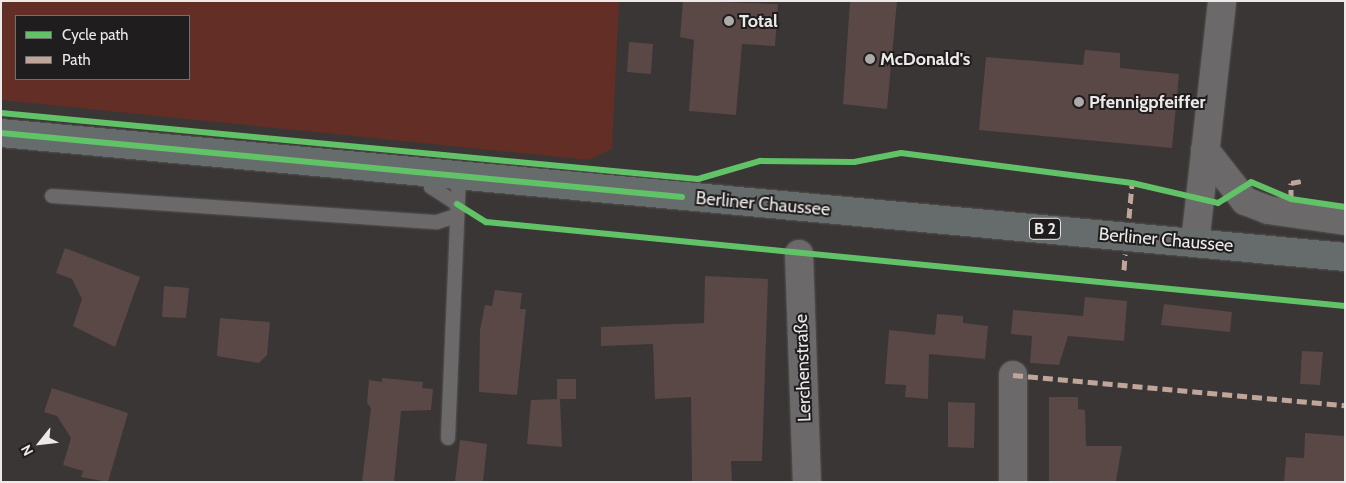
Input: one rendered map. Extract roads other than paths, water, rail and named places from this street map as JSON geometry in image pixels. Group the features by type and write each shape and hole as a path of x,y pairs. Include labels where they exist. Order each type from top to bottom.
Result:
{"main road":[{"name":"Berliner Chaussee","path":"1,133 1345,258"}],"street":[{"path":"1195,243 1222,1"},
{"path":"1205,150 1245,201 1268,210 1345,221"},
{"name":"Lerchenstraße","path":"800,254 806,482"},
{"path":"1013,375 1013,482"}],"lane":[{"path":"431,173 431,187 457,210"},
{"path":"448,438 459,176"},
{"path":"52,196 437,222 457,210"}],"place":[{"name":"Total","path":"729,21"},
{"name":"McDonald's","path":"870,59"},
{"name":"Pfennigpfeiffer","path":"1079,102"}]}
